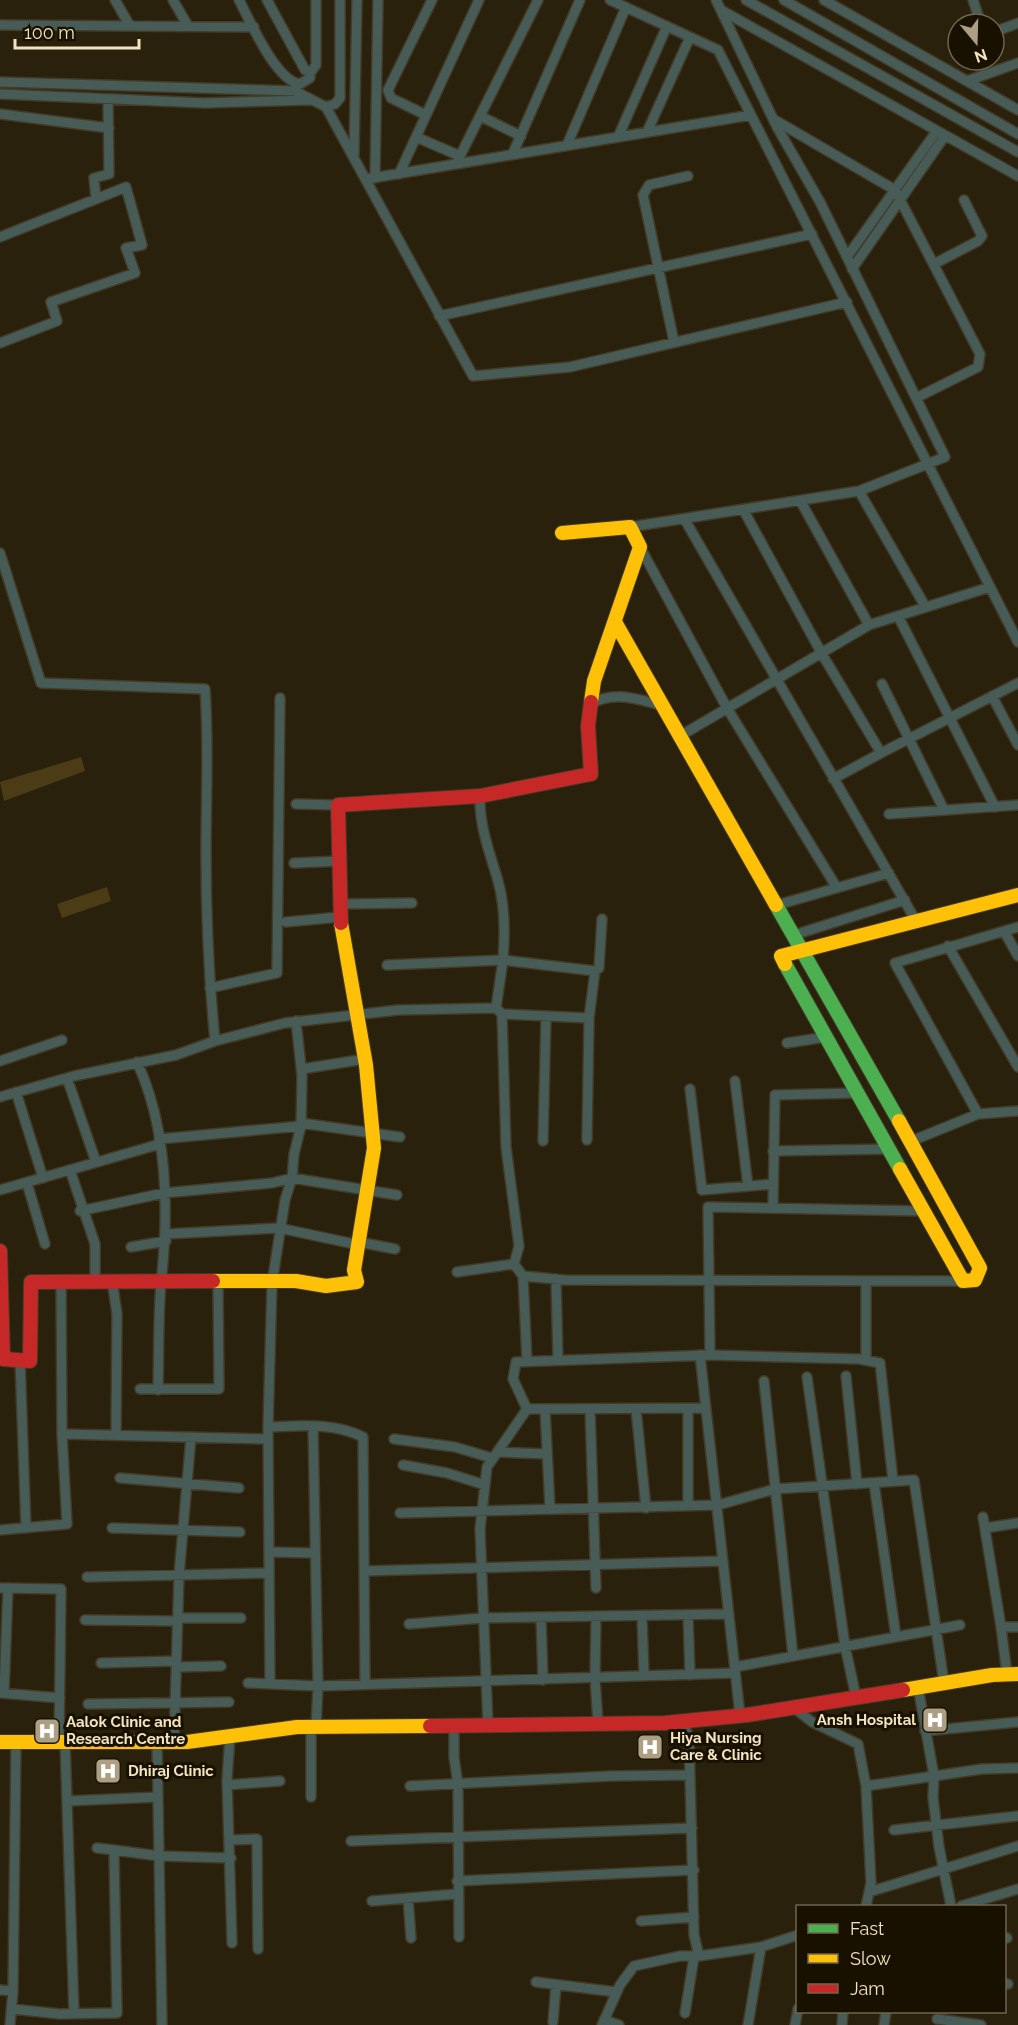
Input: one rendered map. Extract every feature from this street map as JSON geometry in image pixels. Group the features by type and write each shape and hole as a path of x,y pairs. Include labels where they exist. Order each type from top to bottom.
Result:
{"street":[{"path":"116,0 130,26"},
{"path":"173,0 188,26"},
{"path":"239,0 288,81 300,84 310,75 316,65 316,0"},
{"path":"267,0 305,70 310,75 311,100"},
{"path":"326,107 335,104 340,98 340,0"},
{"path":"354,157 357,0"},
{"path":"370,179 378,0"},
{"path":"426,115 391,98 388,90 432,0"},
{"path":"399,174 479,0"},
{"path":"458,160 538,0"},
{"path":"513,153 580,0"},
{"path":"610,0 718,50 1018,642"},
{"path":"562,533 686,520 859,491 945,457 850,263 773,119 716,0"},
{"path":"746,0 1018,152"},
{"path":"784,0 1018,134"},
{"path":"824,0 1018,110"},
{"path":"567,145 626,8"},
{"path":"721,10 1018,176"},
{"path":"0,25 254,27"},
{"path":"618,136 666,26"},
{"path":"647,132 690,37"},
{"path":"967,81 1018,63"},
{"path":"0,82 295,91 326,107 354,157 370,179 470,373 479,377 570,367 847,302"},
{"path":"0,94 205,103 311,100"},
{"path":"96,199 94,178 109,174 108,100"},
{"path":"0,114 109,128"},
{"path":"370,179 458,160 751,115"},
{"path":"480,117 521,136"},
{"path":"773,119 895,190 934,264 981,360 978,367 916,398"},
{"path":"850,263 895,190 940,134"},
{"path":"831,270 850,263 900,199 940,134"},
{"path":"416,137 458,160"},
{"path":"674,342 644,189 649,185 688,176"},
{"path":"0,237 126,187 142,244 126,248 135,273 51,302 57,321 0,343"},
{"path":"934,264 978,241 982,236 964,200"},
{"path":"439,316 812,234"},
{"path":"859,491 925,606"},
{"path":"801,502 869,625"},
{"path":"744,511 822,654 881,753"},
{"path":"686,520 916,921"},
{"path":"630,527 727,708 837,888"},
{"path":"296,804 338,805 480,796 591,774 589,705 594,681 640,547"},
{"path":"0,553 40,683 205,689 209,741 206,854 210,988 215,1041"},
{"path":"680,736 869,625 990,587"},
{"path":"898,616 995,807"},
{"path":"523,1276 556,1279 866,1282 963,1281 975,1280 980,1273 980,1268 803,950 615,622"},
{"path":"833,779 1018,683"},
{"path":"882,684 944,810"},
{"path":"589,705 598,699 621,696 661,705"},
{"path":"992,696 1018,745"},
{"path":"210,988 277,973 280,698"},
{"path":"480,796 486,842 501,902 503,960 499,1011 506,1147 519,1246 514,1264"},
{"path":"0,1251 3,1359 30,1361 31,1282 112,1280 272,1283 296,1281 326,1286 357,1282 354,1269 374,1148 365,1059 341,911 338,805"},
{"path":"889,814 1018,805"},
{"path":"294,862 340,861"},
{"path":"777,905 889,873"},
{"path":"963,1281 780,957 1018,895"},
{"path":"794,935 905,900"},
{"path":"286,922 341,911 412,903"},
{"path":"587,1140 589,1018 595,971 599,968 602,919"},
{"path":"978,1114 895,963 1018,927"},
{"path":"1004,931 1018,956"},
{"path":"948,946 1018,1067"},
{"path":"387,965 503,960 595,971"},
{"path":"0,1097 67,1078 176,1055 215,1041 296,1021 356,1013 499,1011 589,1018"},
{"path":"543,1141 546,1016"},
{"path":"270,1684 268,1427 272,1283 285,1200 292,1178 301,1124 302,1069 296,1021"},
{"path":"787,1043 826,1037"},
{"path":"0,1061 62,1040"},
{"path":"302,1069 365,1059"},
{"path":"137,1062 155,1106 164,1193 166,1237 161,1282 158,1390"},
{"path":"67,1078 96,1162"},
{"path":"735,1081 748,1186"},
{"path":"690,1089 702,1190 773,1184"},
{"path":"16,1092 42,1178"},
{"path":"772,1207 775,1095 858,1094"},
{"path":"909,1142 978,1114 1018,1111"},
{"path":"0,1190 159,1142 301,1124 399,1137"},
{"path":"773,1151 890,1149"},
{"path":"70,1170 95,1244 95,1281"},
{"path":"82,1210 164,1193 272,1183 292,1178 397,1196"},
{"path":"27,1183 45,1244"},
{"path":"740,1715 706,1408 708,1207 924,1211"},
{"path":"131,1246 166,1237 282,1229 395,1249"},
{"path":"457,1272 514,1264"},
{"path":"514,1264 523,1276 527,1361"},
{"path":"556,1279 558,1360"},
{"path":"112,1280 117,1314 116,1435"},
{"path":"0,1530 67,1524 62,1434 61,1281"},
{"path":"866,1282 866,1360"},
{"path":"140,1389 219,1389 218,1283"},
{"path":"527,1409 513,1379 516,1362 705,1355 866,1360 880,1363 893,1481"},
{"path":"20,1360 26,1528"},
{"path":"846,1376 857,1484"},
{"path":"807,1377 846,1646 856,1697"},
{"path":"764,1381 793,1656"},
{"path":"688,1408 688,1505"},
{"path":"527,1409 706,1408"},
{"path":"488,1725 482,1569 482,1509 487,1467 502,1442 527,1409"},
{"path":"545,1409 550,1508"},
{"path":"590,1409 596,1588"},
{"path":"636,1409 646,1508"},
{"path":"268,1427 313,1426 352,1431 363,1437 365,1684"},
{"path":"311,1797 313,1727 318,1686 313,1426"},
{"path":"62,1434 268,1439"},
{"path":"174,1742 179,1575 190,1437"},
{"path":"394,1439 495,1455 547,1454"},
{"path":"403,1465 447,1473 485,1485"},
{"path":"120,1478 240,1488"},
{"path":"400,1513 482,1509 718,1505 775,1489 914,1480 944,1683"},
{"path":"874,1483 896,1637"},
{"path":"0,1742 174,1742 313,1727 682,1721 740,1715 1012,1674 1001,1626 983,1517"},
{"path":"985,1528 1018,1523"},
{"path":"112,1528 240,1532"},
{"path":"269,1552 315,1553"},
{"path":"364,1571 723,1561"},
{"path":"87,1577 269,1573"},
{"path":"60,1698 2,1693 4,1588 61,1589 60,1698 67,1800 74,2013"},
{"path":"409,1624 483,1618 729,1614"},
{"path":"687,1615 690,1675"},
{"path":"596,1616 595,1678 598,1724"},
{"path":"642,1616 644,1676"},
{"path":"541,1617 543,1680"},
{"path":"85,1620 241,1618"},
{"path":"248,1683 318,1686 690,1675 735,1670 793,1656 960,1625"},
{"path":"1001,1626 1018,1627"},
{"path":"101,1663 221,1666"},
{"path":"918,1687 934,1776 933,1797 943,1870 951,1905"},
{"path":"88,1704 175,1705 229,1702"},
{"path":"793,1707 812,1722 858,1744 866,1786 871,1883 866,1905"},
{"path":"682,1721 689,1737 696,1956 685,2013"},
{"path":"925,1731 1018,1722"},
{"path":"454,1725 454,1757 458,1785 459,1937"},
{"path":"230,1736 228,1785 232,1943"},
{"path":"10,2025 13,1991 16,1742"},
{"path":"157,1742 162,2025"},
{"path":"866,1786 934,1776 1018,1768"},
{"path":"410,1786 611,1776 690,1775"},
{"path":"228,1785 280,1781"},
{"path":"67,1800 158,1797"},
{"path":"894,1830 1018,1816"},
{"path":"351,1841 458,1839 692,1828"},
{"path":"230,1840 257,1839 258,1949"},
{"path":"869,1892 901,1880 943,1870 1018,1846"},
{"path":"97,1848 159,1856 231,1858"},
{"path":"114,1850 117,2025"},
{"path":"457,1881 694,1870"},
{"path":"964,1905 1018,1889"},
{"path":"372,1901 457,1894"},
{"path":"408,1898 411,1938"},
{"path":"641,1922 694,1917"},
{"path":"619,2025 603,2022 616,1992 634,1966 680,1956 761,1947 796,1936"},
{"path":"748,2025 761,1947"},
{"path":"536,1982 616,1992"},
{"path":"554,2022 556,1985"},
{"path":"0,1990 13,1991"},
{"path":"12,2009 60,2014 117,2013"},
{"path":"59,2025 60,2014"},
{"path":"937,2019 981,2025"}],"shaded area":[{"path":"81,757 85,771 4,801 0,782"},
{"path":"107,887 111,901 62,918 57,904"}],"traffic: fast":[{"path":"776,905 899,1121"},
{"path":"785,964 900,1169"}],"traffic: slow":[{"path":"562,533 630,527 640,547 594,681 591,702"},
{"path":"615,622 776,905"},
{"path":"785,964 781,956 1018,895"},
{"path":"213,1281 296,1281 326,1286 357,1282 354,1270 374,1148 366,1065 341,923"},
{"path":"899,1121 980,1268 975,1280 963,1281 900,1169"},
{"path":"903,1690 992,1675 1018,1674"},
{"path":"0,1742 187,1742 297,1727 430,1726"}],"traffic: jam":[{"path":"341,923 338,805 480,796 591,774 588,726 591,702"},
{"path":"0,1251 3,1359 30,1361 31,1282 213,1281"},
{"path":"430,1726 665,1723 747,1715 903,1690"}],"place":[{"name":"Ansh Hospital","path":"935,1720"},
{"name":"Aalok Clinic and Research Centre","path":"47,1731"},
{"name":"Hiya Nursing Care & Clinic","path":"650,1747"},
{"name":"Dhiraj Clinic","path":"108,1771"}]}
